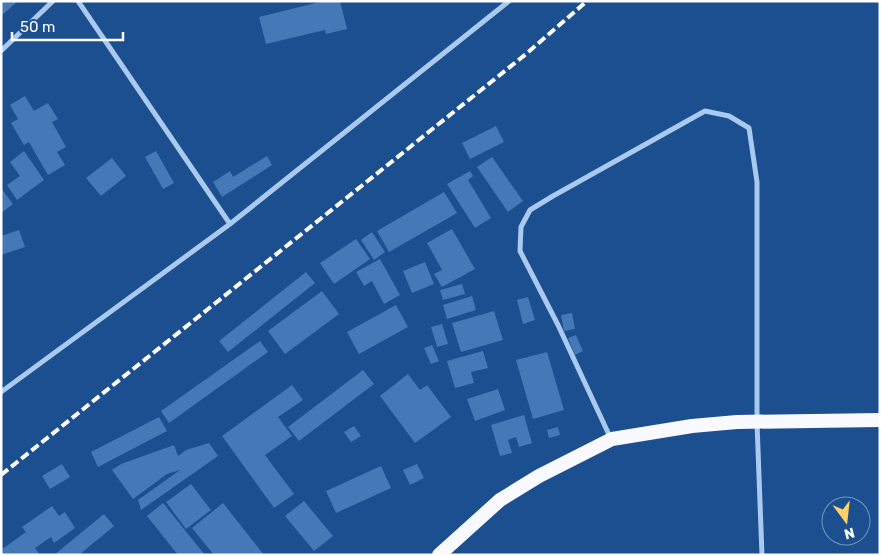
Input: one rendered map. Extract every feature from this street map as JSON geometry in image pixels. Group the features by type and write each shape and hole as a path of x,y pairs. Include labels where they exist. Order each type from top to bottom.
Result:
{"highway":[{"path":"440,555 500,500 539,476 612,439 692,426 880,420"}],"street":[{"path":"1,51 54,1"},
{"path":"78,1 230,224"},
{"path":"1,392 230,224 509,1"},
{"path":"612,439 558,325 520,251 521,227 530,210 705,111 729,116 749,128 755,155 757,182 757,423 762,555"}],"building":[{"path":"1,1 18,1 1,16"},
{"path":"324,1 340,1 347,29 326,34 325,30 266,44 259,17"},
{"path":"25,96 34,111 48,103 58,119 52,122 66,147 57,152 65,165 48,175 29,142 24,145 11,123 18,119 10,105"},
{"path":"496,126 504,142 470,159 462,143"},
{"path":"24,151 44,180 17,200 7,185 20,176 10,162"},
{"path":"156,151 174,183 163,189 145,157"},
{"path":"267,156 272,165 222,197 213,182 230,171 233,177"},
{"path":"492,157 523,201 508,212 477,167"},
{"path":"112,158 126,176 101,196 86,178"},
{"path":"470,171 473,176 468,180 491,218 475,228 447,184"},
{"path":"1,188 13,204 1,213"},
{"path":"444,192 457,213 389,252 377,231"},
{"path":"452,229 475,269 442,287 434,274 442,270 427,243"},
{"path":"19,230 25,247 1,255 1,236"},
{"path":"372,232 385,252 374,260 361,240"},
{"path":"356,239 370,259 334,284 320,263"},
{"path":"380,259 400,295 384,304 372,281 364,286 356,272"},
{"path":"425,262 434,284 412,293 403,271"},
{"path":"306,272 315,283 228,352 219,341"},
{"path":"462,284 465,294 443,300 440,290"},
{"path":"322,291 339,314 285,354 268,331"},
{"path":"472,296 476,310 447,319 443,305"},
{"path":"528,297 535,320 523,324 517,300"},
{"path":"396,305 408,327 359,354 347,332"},
{"path":"494,311 503,340 461,352 452,323"},
{"path":"572,313 575,329 564,331 561,315"},
{"path":"442,324 448,344 437,347 431,327"},
{"path":"576,335 583,351 575,355 568,338"},
{"path":"260,341 268,352 169,423 161,411"},
{"path":"432,345 439,361 431,364 424,348"},
{"path":"483,351 488,368 471,372 474,383 455,388 447,361"},
{"path":"547,352 564,410 533,419 516,360"},
{"path":"363,370 374,384 299,441 288,427"},
{"path":"408,374 420,390 427,385 451,417 415,443 380,396"},
{"path":"292,385 303,400 278,417 292,436 265,455 294,494 274,508 222,436"},
{"path":"498,389 505,410 475,421 467,399"},
{"path":"524,415 532,443 519,447 516,437 508,440 512,453 500,456 491,425"},
{"path":"159,417 167,431 98,467 91,452"},
{"path":"354,426 361,436 351,442 344,432"},
{"path":"558,427 560,435 549,438 547,430"},
{"path":"209,443 218,456 141,510 138,500 180,470 167,474 133,499 112,470 121,464 174,445 178,456 186,450"},
{"path":"62,464 70,477 50,489 42,476"},
{"path":"417,464 424,478 410,485 403,470"},
{"path":"381,466 391,488 336,513 326,491"},
{"path":"191,484 211,510 186,529 166,502"},
{"path":"304,501 333,536 314,551 285,516"},
{"path":"163,503 205,555 178,555 147,516"},
{"path":"223,503 264,555 214,555 192,528"},
{"path":"52,506 59,516 65,512 75,528 54,543 51,537 35,548 40,555 1,555 1,550 26,532 22,527"},
{"path":"104,514 114,526 79,555 54,555"}],"railway":[{"path":"1,475 526,54 587,1"}]}
